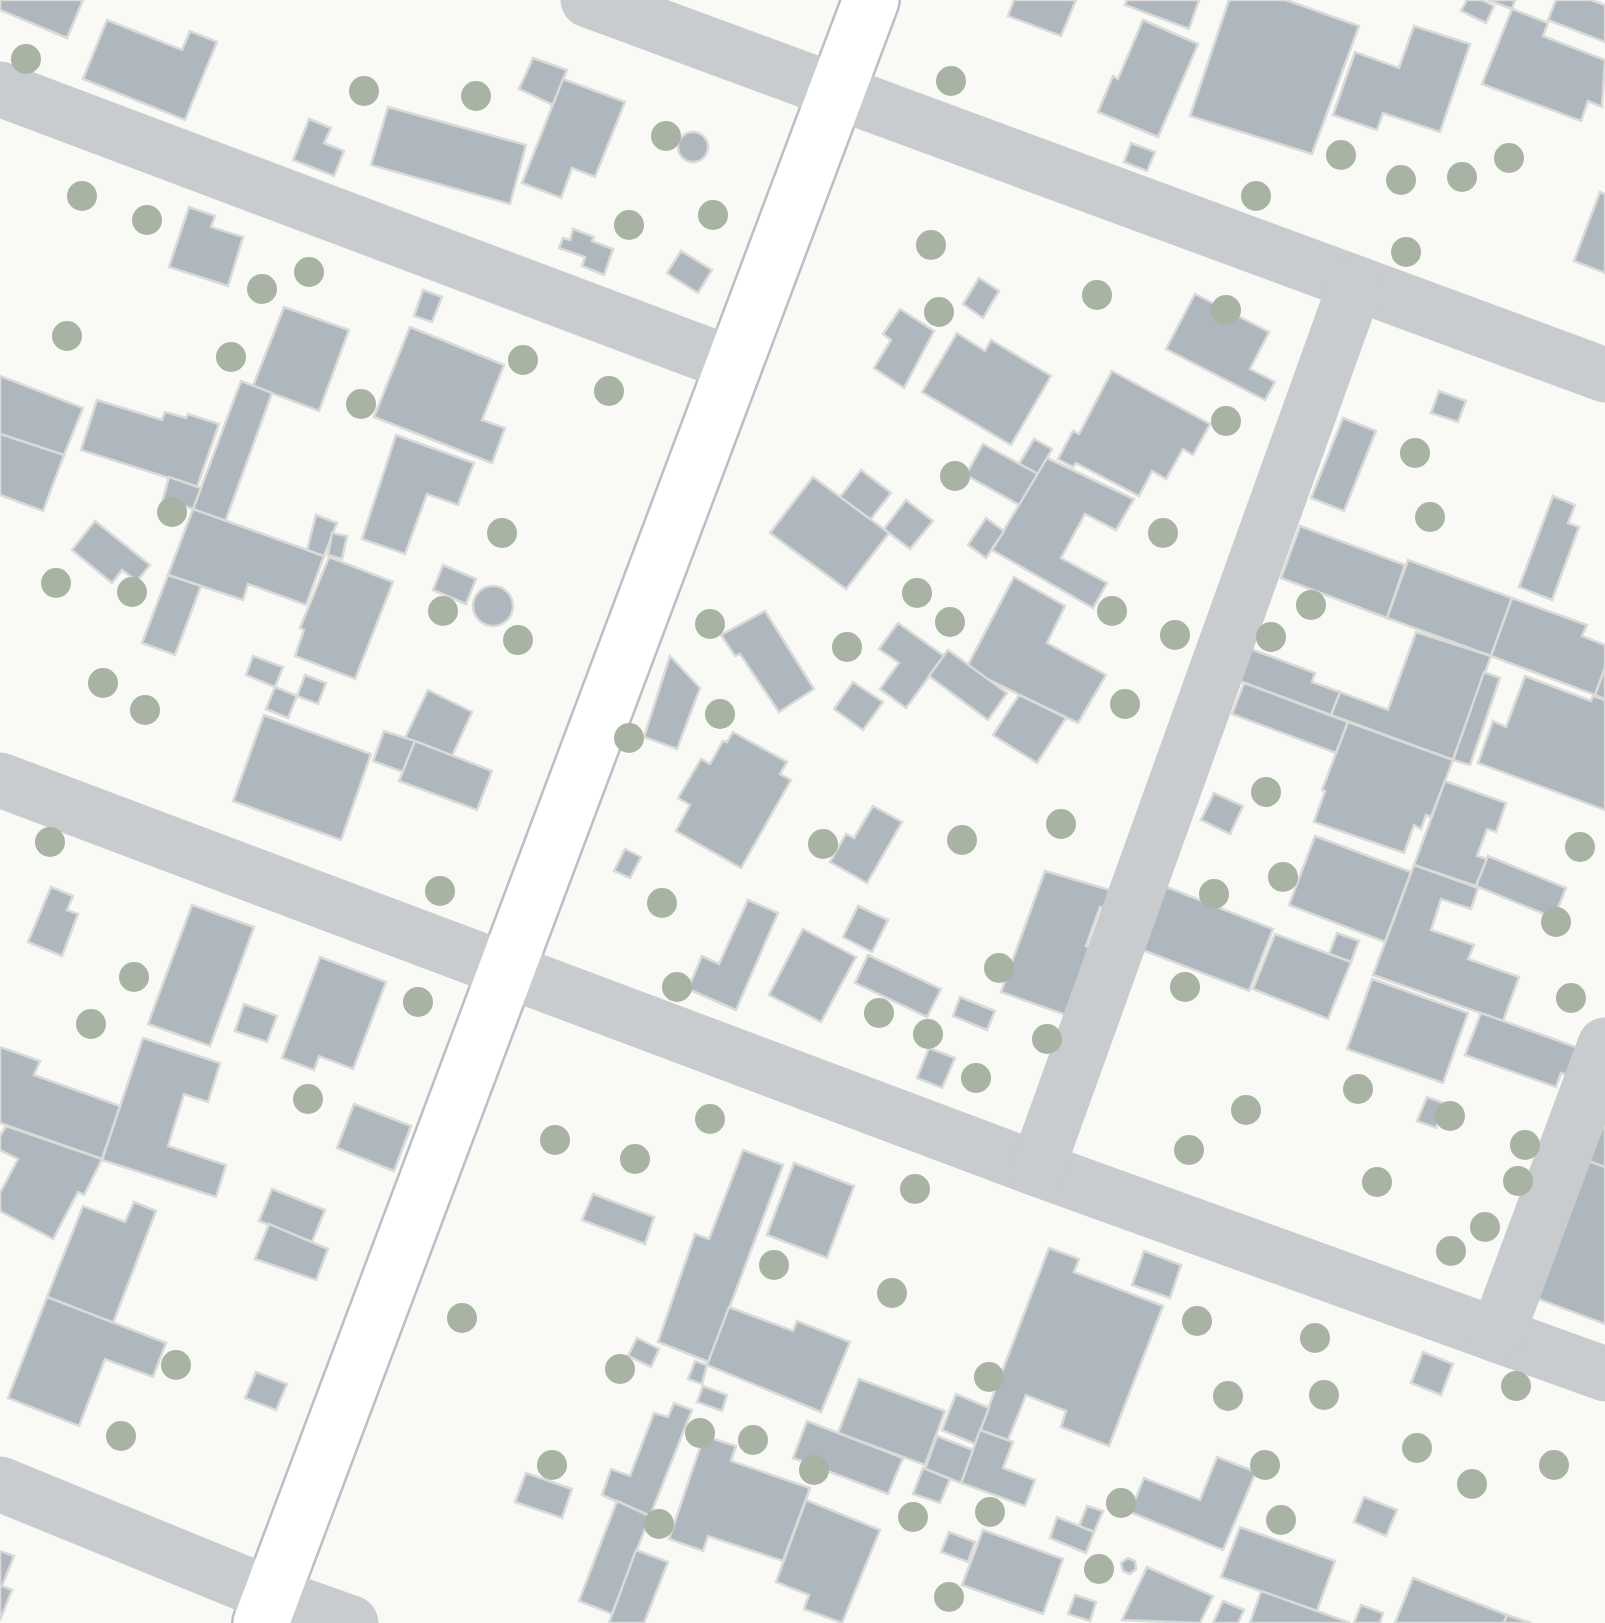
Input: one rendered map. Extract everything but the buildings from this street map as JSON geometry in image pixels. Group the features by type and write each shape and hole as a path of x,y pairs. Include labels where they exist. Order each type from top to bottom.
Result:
{"street":[{"path":"588,0 1605,375"},
{"path":"266,1609 871,0"},
{"path":"0,89 734,365"},
{"path":"1036,1169 1356,283"},
{"path":"0,780 1036,1169 1605,1374"},
{"path":"1497,1335 1605,1045"},
{"path":"0,1484 266,1609 351,1623"}]}
